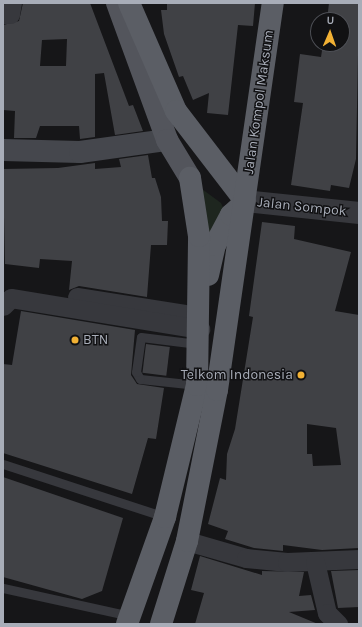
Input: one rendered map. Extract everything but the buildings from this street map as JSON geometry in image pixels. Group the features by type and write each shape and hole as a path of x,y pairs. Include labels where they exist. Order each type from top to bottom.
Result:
{"highway":[{"path":"129,3 176,111 245,201 231,215 215,245 208,277 201,291"},
{"name":"Jalan Kompol Maksum","path":"207,387 245,201 273,3"},
{"path":"212,158 236,166 251,152"},
{"path":"161,624 187,541 207,387 200,330 200,236 190,178"},
{"path":"129,620 165,517 207,387"}],"main road":[{"path":"116,3 167,140 190,178"},
{"path":"3,150 95,151 167,140"}],"street":[{"path":"3,14 10,14 12,3"},
{"name":"Jalan Sompok","path":"245,201 359,213"},
{"path":"3,286 200,330"},
{"path":"3,306 11,298 200,330"},
{"path":"187,541 246,558 314,562 359,559"},
{"path":"314,562 327,612 338,624"}],"lane":[{"path":"200,330 144,337 140,339 138,351 138,378 207,387"},
{"path":"3,464 165,517"},
{"path":"3,588 129,620"}],"shaded area":[{"path":"202,189 221,203 224,210 208,239"}],"place":[{"name":"BTN","path":"75,340"},
{"name":"Telkom Indonesia","path":"301,375"}]}
